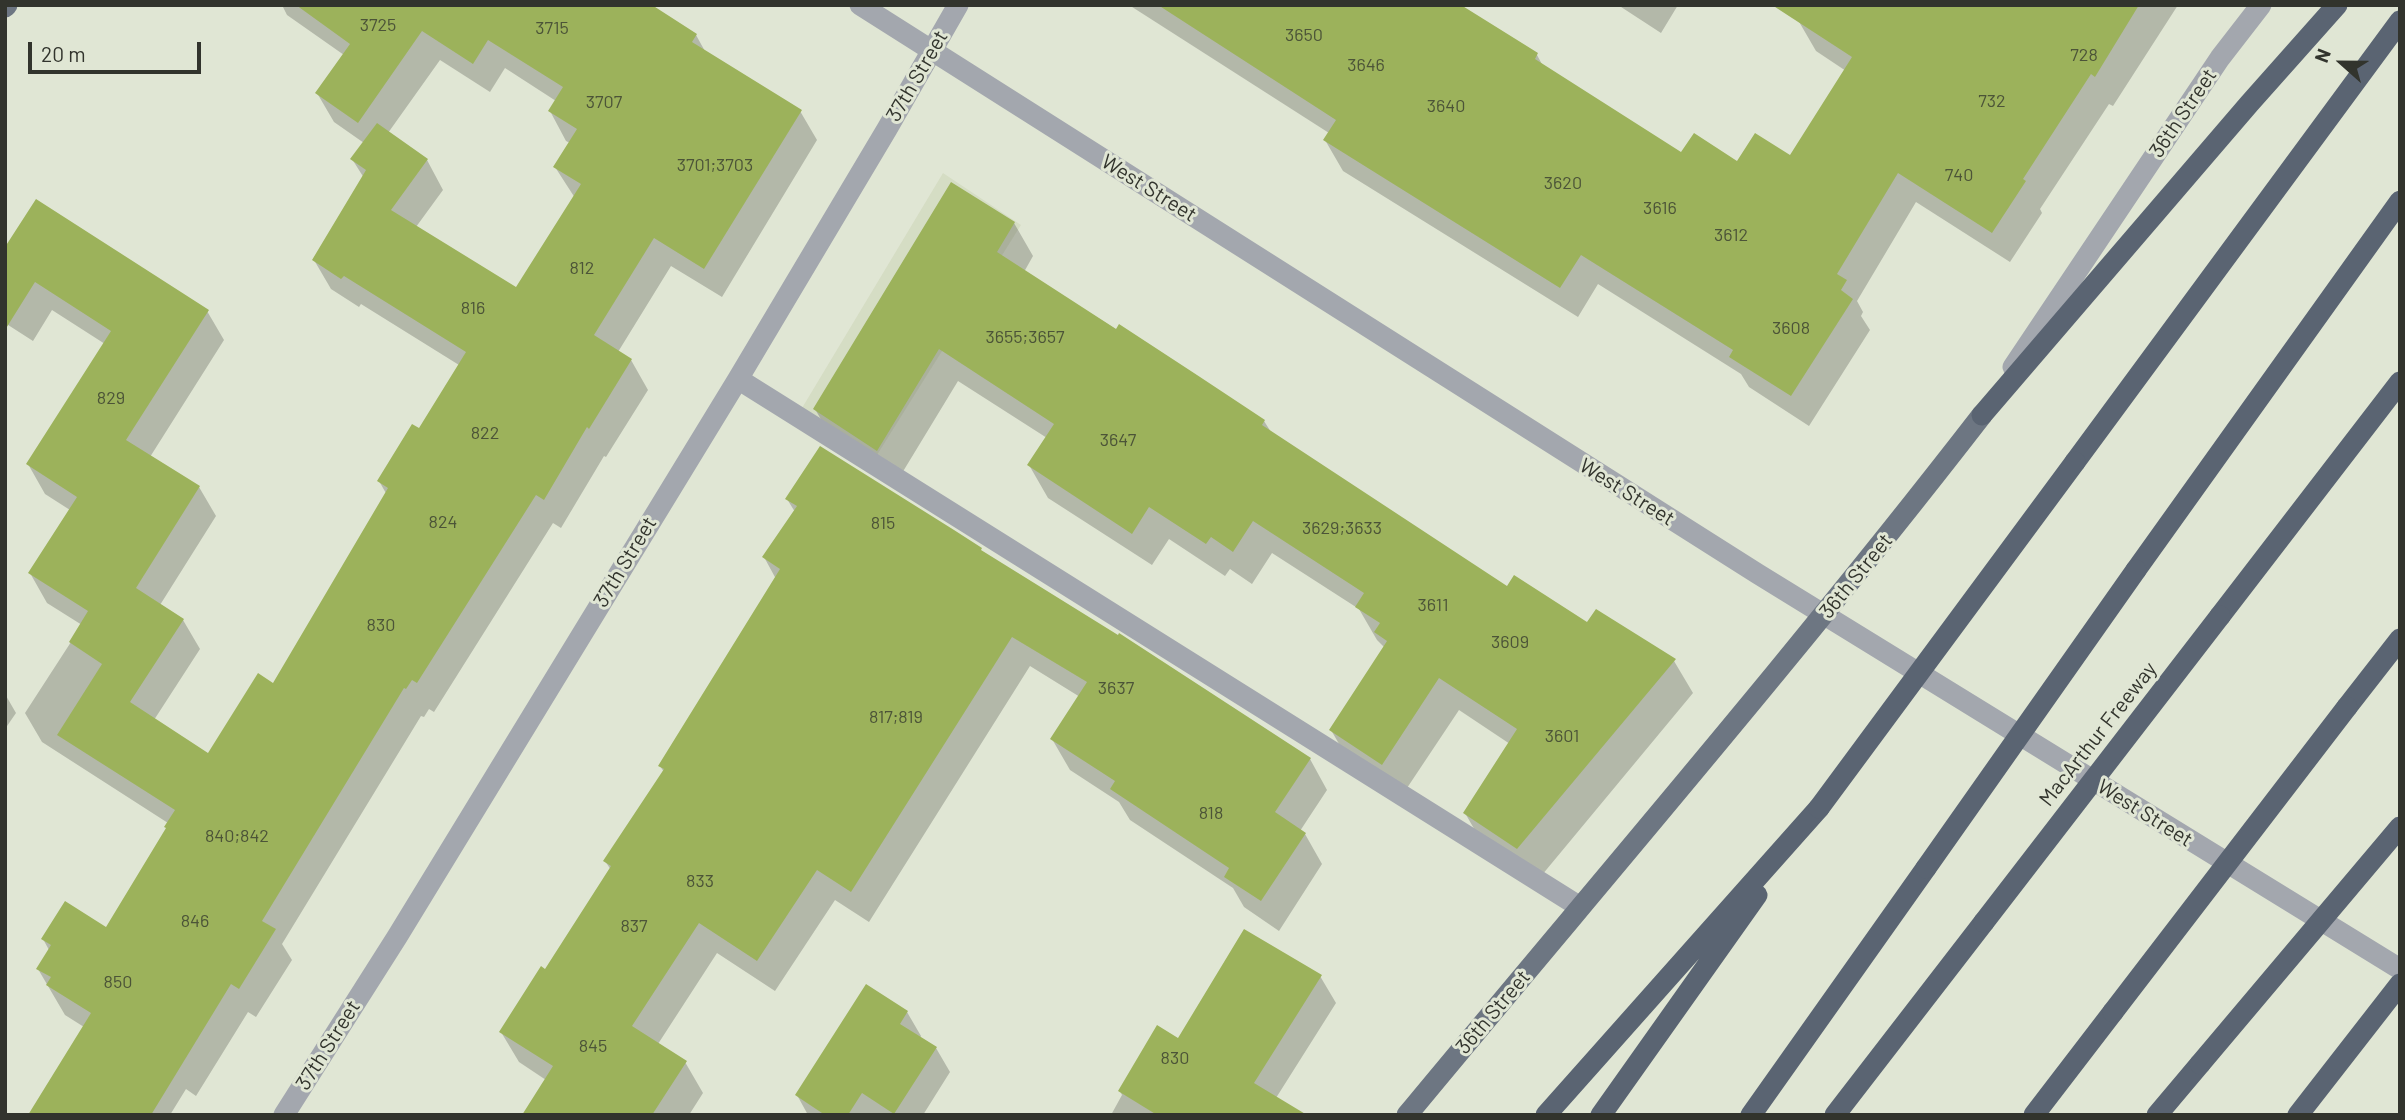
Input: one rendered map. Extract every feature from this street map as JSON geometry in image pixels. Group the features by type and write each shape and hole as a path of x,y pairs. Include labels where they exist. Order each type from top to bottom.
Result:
{"highway":[{"path":"1982,415 2337,5"},
{"path":"1601,1115 1819,808 2400,21"},
{"path":"1751,1115 2136,569 2400,201"},
{"name":"MacArthur Freeway","path":"1835,1115 2400,382"},
{"path":"2034,1115 2400,639"},
{"path":"1546,1115 1819,808"},
{"path":"2157,1115 2400,827"},
{"path":"2298,1115 2400,984"}],"main road":[{"name":"36th Street","path":"1408,1115 1824,615 1982,415"}],"street":[{"name":"West Street","path":"860,5 1824,615 2400,970"},
{"name":"37th Street","path":"284,1115 397,937 738,379 958,5"},
{"name":"36th Street","path":"1982,415 2220,58 2261,5"},
{"path":"738,379 1580,908"}],"shaded area":[{"path":"943,173 1021,225 877,455 802,408"}],"building":[{"path":"296,5 652,5 697,34 692,42 802,110 704,269 654,238 594,335 632,359 589,429 587,427 544,500 536,495 417,683 412,680 406,689 404,688 262,921 276,929 239,989 231,984 151,1115 28,1115 91,1013 46,985 51,977 36,969 51,945 41,939 65,901 106,927 175,810 57,735 102,664 69,642 88,611 28,573 77,497 26,464 111,331 35,282 5,330 5,247 36,199 209,310 126,440 200,486 136,588 184,619 130,702 208,753 258,673 273,683 388,488 377,481 412,424 419,428 466,352 344,276 341,279 312,260 366,170 350,159 377,123 428,159 391,210 516,287 581,184 553,167 577,129 548,111 563,87 488,40 473,64 422,31 358,123 315,93 350,44"},
{"path":"1158,5 1461,5 1538,53 1535,59 1681,152 1694,133 1737,161 1755,133 1790,155 1852,57 1772,5 2139,5 2095,77 2091,74 2023,179 2026,181 1992,233 1898,173 1837,274 1847,280 1841,290 1853,299 1791,396 1729,357 1733,350 1581,255 1560,288 1323,140 1336,120"},
{"path":"951,182 1015,222 997,252 1116,329 1119,324 1197,375 1265,420 1262,425 1507,586 1514,575 1587,622 1596,609 1676,659 1517,849 1463,813 1517,729 1439,678 1382,765 1329,730 1387,641 1374,632 1380,623 1355,607 1364,593 1253,521 1233,552 1211,537 1206,544 1149,507 1132,534 1027,465 1054,424 939,349 877,451 813,409"},
{"path":"820,446 982,548 981,550 1118,635 1119,633 1311,758 1275,812 1306,833 1261,901 1224,877 1229,868 1110,789 1115,781 1050,739 1087,682 1012,637 851,892 817,870 757,961 699,923 632,1026 687,1061 652,1115 522,1115 553,1066 499,1032 541,966 545,969 611,866 603,861 664,769 658,766 780,569 762,557 797,506 785,499"},
{"path":"1244,929 1322,975 1254,1083 1307,1115 1157,1115 1118,1091 1157,1025 1178,1038"},
{"path":"866,984 908,1011 900,1024 937,1047 894,1114 862,1093 848,1115 825,1115 795,1095"}]}
